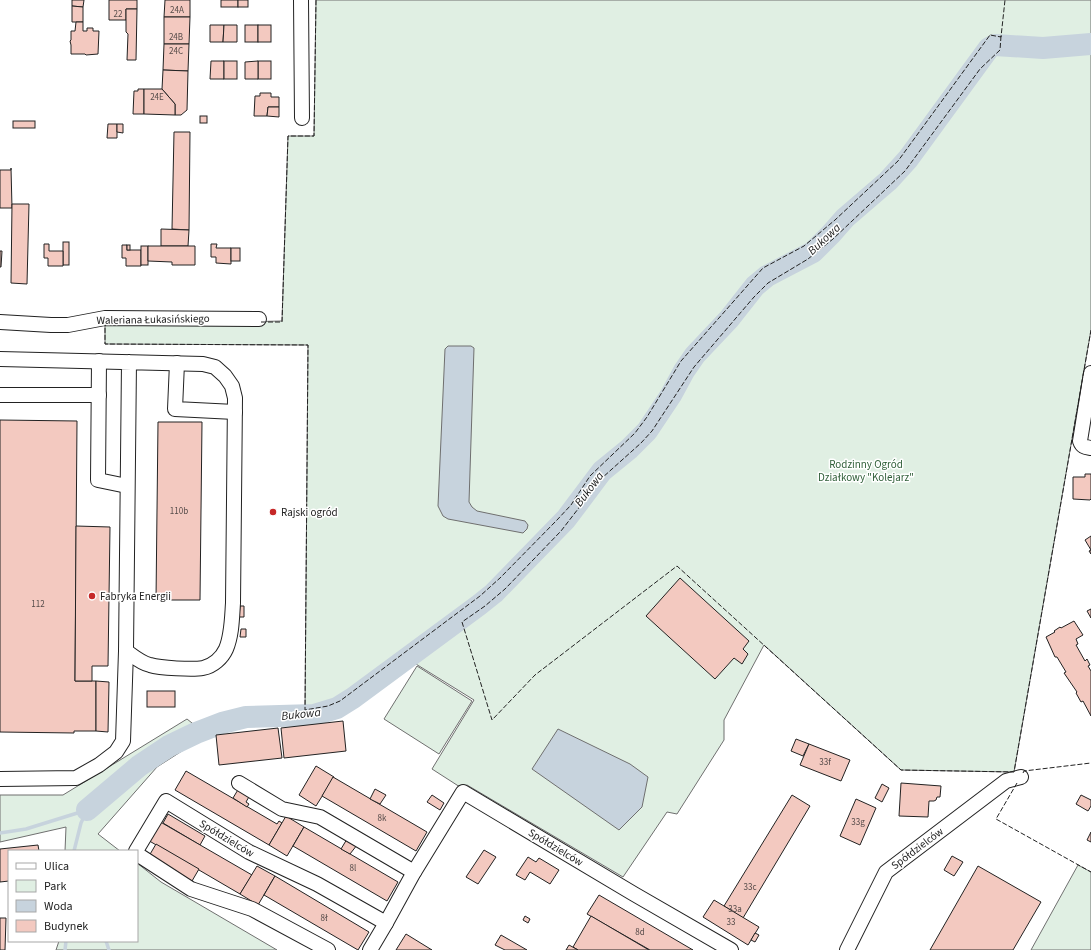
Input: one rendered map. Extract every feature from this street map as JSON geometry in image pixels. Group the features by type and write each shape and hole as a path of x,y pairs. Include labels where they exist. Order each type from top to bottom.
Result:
{"street":[{"path":"301,0 302,118"},
{"name":"Waleriana Łukasińskiego","path":"0,322 51,326 68,325 105,318 259,319"},
{"path":"0,359 202,364 215,367 225,376 232,386 235,398 233,603 230,631 226,648 216,661 203,668 164,668 149,665 126,651"},
{"path":"99,361 98,480 128,486"},
{"path":"0,779 76,778 99,765 116,752 123,741 126,651 128,362"},
{"path":"177,363 175,409 235,412"},
{"path":"1091,373 1080,441 1082,445 1091,448"},
{"path":"0,395 99,395"},
{"name":"Spółdzielców","path":"847,950 886,872 1006,781 1021,777"},
{"path":"239,783 282,809 320,817 414,872"},
{"name":"Spółdzielców","path":"137,850 166,801 249,852 316,884 386,923 414,872 464,792 634,894 731,950"},
{"path":"138,853 191,889 252,909 328,950"},
{"path":"370,950 386,923"}],"green space":[{"name":"Rodzinny Ogród Działkowy \"Kolejarz\"","path":"316,0 1091,0 1091,330 1014,772 901,770 764,645 724,720 724,740 677,814 667,812 623,877 467,785 460,787 432,769 474,700 411,661 485,606 505,589 561,531 602,478 641,443 652,431 694,367 754,297 768,283 808,259 833,239 905,171 980,69 1000,50 1001,37 990,35 898,161 835,220 804,246 763,268 681,361 647,417 635,433 590,476 571,505 500,578 480,596 340,701 328,706 305,710 308,345 105,344 105,325 282,321 288,136 314,136"},
{"path":"417,666 472,701 439,754 384,719"},
{"path":"187,719 207,735 157,767 98,834 119,850 65,850 66,827 0,842 0,795 63,795"},
{"path":"138,864 161,882 277,950 56,950 59,942 138,942"},
{"path":"1078,865 1091,872 1091,950 1031,950"}],"water":[{"path":"448,346 471,346 474,348 469,502 477,511 525,521 528,525 527,529 523,533 448,519 443,516 438,506 445,349"},
{"path":"558,729 630,764 648,777 642,807 619,830 532,769"}],"building":[{"path":"72,0 84,0 83,7 72,6"},
{"path":"109,0 137,0 137,9 126,9 126,20 109,20"},
{"path":"165,0 190,0 190,17 164,17"},
{"path":"221,0 238,0 238,7 221,7"},
{"path":"238,0 248,0 248,7 238,7"},
{"path":"72,6 83,7 83,22 72,22"},
{"path":"126,9 137,9 136,60 127,60 128,34 126,32"},
{"path":"164,17 190,17 189,44 164,44"},
{"path":"76,22 83,22 83,31 87,31 87,28 93,28 93,31 99,31 98,54 71,54 71,31 75,31"},
{"path":"210,25 224,25 223,42 210,42"},
{"path":"224,25 237,25 237,42 223,42"},
{"path":"245,25 258,25 258,42 245,42"},
{"path":"258,25 271,25 271,42 258,42"},
{"path":"164,44 189,44 188,71 163,70"},
{"path":"211,61 224,61 224,79 210,79"},
{"path":"224,61 237,61 237,79 224,79"},
{"path":"258,61 271,61 271,79 258,79"},
{"path":"258,61 258,79 245,79 245,62"},
{"path":"163,70 188,71 187,110 181,115 175,115 175,104 162,89"},
{"path":"138,89 144,89 144,114 133,114 134,91 138,91"},
{"path":"144,89 162,89 175,104 175,115 144,114"},
{"path":"260,93 271,93 271,97 279,97 279,107 268,107 267,116 254,116 255,96 260,96"},
{"path":"268,107 279,107 279,117 267,116"},
{"path":"200,116 207,116 207,123 200,123"},
{"path":"13,121 35,121 35,128 13,128"},
{"path":"108,124 117,124 117,138 107,138"},
{"path":"117,124 123,124 123,133 117,132"},
{"path":"174,132 190,132 189,230 172,229"},
{"path":"11,168 12,208 0,208 0,170 11,170"},
{"path":"12,204 29,204 27,284 11,283"},
{"path":"161,229 189,230 188,246 161,246"},
{"path":"63,242 69,242 69,265 63,265"},
{"path":"44,244 49,244 49,251 63,251 63,266 48,266 48,258 44,258"},
{"path":"211,244 217,244 216,248 231,248 231,264 216,263 216,257 211,257"},
{"path":"122,245 127,245 127,250 141,250 141,266 126,266 126,258 122,258"},
{"path":"127,245 130,245 130,250 127,250"},
{"path":"141,246 148,246 148,265 141,265"},
{"path":"148,246 195,246 195,265 172,265 172,262 148,261"},
{"path":"231,248 240,248 240,261 231,261"},
{"path":"0,251 2,251 1,267 0,267"},
{"path":"0,420 77,421 75,681 96,681 96,731 74,731 74,733 0,732"},
{"path":"158,422 202,422 200,600 156,600"},
{"path":"1085,474 1091,474 1091,499 1073,499 1073,477 1085,477"},
{"name":"Fabryka Energii","path":"76,526 110,527 108,666 92,666 92,681 75,681"},
{"path":"1091,536 1091,550 1085,540"},
{"path":"680,578 749,641 743,649 748,654 742,664 734,658 715,679 646,616"},
{"path":"240,606 244,606 244,617 239,617"},
{"path":"1091,609 1091,618 1087,611"},
{"path":"1074,621 1083,635 1076,639 1078,644 1076,645 1085,661 1087,659 1090,665 1088,666 1091,671 1091,716 1083,701 1081,702 1076,693 1077,692 1064,673 1066,672 1057,657 1055,657 1046,637 1060,627 1061,628"},
{"path":"241,629 246,629 246,637 240,637"},
{"path":"96,681 109,682 108,732 96,731"},
{"path":"147,691 175,691 175,707 147,707"},
{"path":"343,721 346,751 284,758 281,728"},
{"path":"278,728 282,758 219,765 216,735"},
{"path":"796,739 809,744 803,756 791,751"},
{"path":"809,744 850,760 841,781 800,765"},
{"path":"316,766 334,777 316,806 299,795"},
{"path":"186,771 277,824 279,821 282,823 269,845 175,790"},
{"path":"333,777 427,832 416,851 322,796"},
{"path":"901,783 941,786 940,797 937,797 934,801 929,801 928,817 899,816"},
{"path":"882,784 889,788 882,802 875,798"},
{"path":"239,788 250,795 246,802 249,804 247,807 233,798"},
{"path":"375,789 386,795 380,804 370,799"},
{"path":"432,795 444,803 440,810 427,802"},
{"path":"792,795 810,806 743,918 724,906"},
{"path":"1081,795 1091,800 1091,806 1088,811 1076,804"},
{"path":"856,799 876,808 860,845 840,836"},
{"path":"168,814 205,836 200,845 163,823"},
{"path":"286,816 304,827 287,856 269,845"},
{"path":"157,820 252,875 240,894 146,839"},
{"path":"304,827 398,882 387,901 293,846"},
{"path":"1091,832 1091,842 1087,840"},
{"path":"347,839 357,845 350,854 341,849"},
{"path":"156,844 199,869 192,881 149,856"},
{"path":"38,845 39,850 8,850 8,881 0,882 0,849"},
{"path":"484,850 496,857 478,884 466,877"},
{"path":"952,856 963,862 954,876 944,870"},
{"path":"528,857 536,862 539,858 559,870 550,884 530,872 525,880 516,875"},
{"path":"257,866 275,876 258,905 240,894"},
{"path":"978,866 1041,902 1013,950 930,950"},
{"path":"275,876 369,932 358,950 264,895"},
{"path":"599,895 693,950 650,950 587,914"},
{"path":"714,900 759,927 748,945 703,917"},
{"path":"525,916 530,919 528,923 523,920"},
{"path":"591,916 649,950 578,950 573,947"},
{"path":"0,918 6,918 5,950 0,950"},
{"path":"755,933 759,935 755,942 751,940"},
{"path":"406,934 432,950 396,950"},
{"path":"501,935 527,950 505,950 495,945"},
{"path":"569,945 578,950 566,950"}],"waterway":[{"name":"Bukowa","path":"87,810 139,766 169,746 196,733 222,723 246,717 314,715 337,708 353,698 479,605 494,593 566,519 602,471 629,449 647,431 695,355 729,319 755,286 767,276 813,252 845,218 888,181 908,159 989,48 995,45 1043,48 1091,44"},
{"name":"Bukowa","path":"0,833 26,829 87,810"},
{"path":"74,850 81,823 87,810"},
{"path":"65,950 66,942"},
{"path":"106,942 109,950"}],"fence":[{"path":"261,322 282,322 288,136 314,136 316,0"},
{"path":"109,324 105,325 105,344 308,345 305,710 328,706 340,701 480,596 500,578 557,520 571,505 590,476 635,433 647,417 681,361 763,268 804,246 835,220 898,161 990,35 1001,37 1005,0"},
{"path":"1001,36 1000,50 980,69 905,171 833,239 808,259 768,283 754,297 694,367 652,431 641,443 602,478 561,531 505,589 485,606 462,622 492,720 535,675 677,566 901,770 1014,772 1091,330"},
{"path":"1023,773 1024,771 1091,763"},
{"path":"1017,783 996,819 1091,872"}],"place":[{"name":"Rajski ogród","path":"273,512"},
{"name":"Fabryka Energii","path":"92,596"}]}
